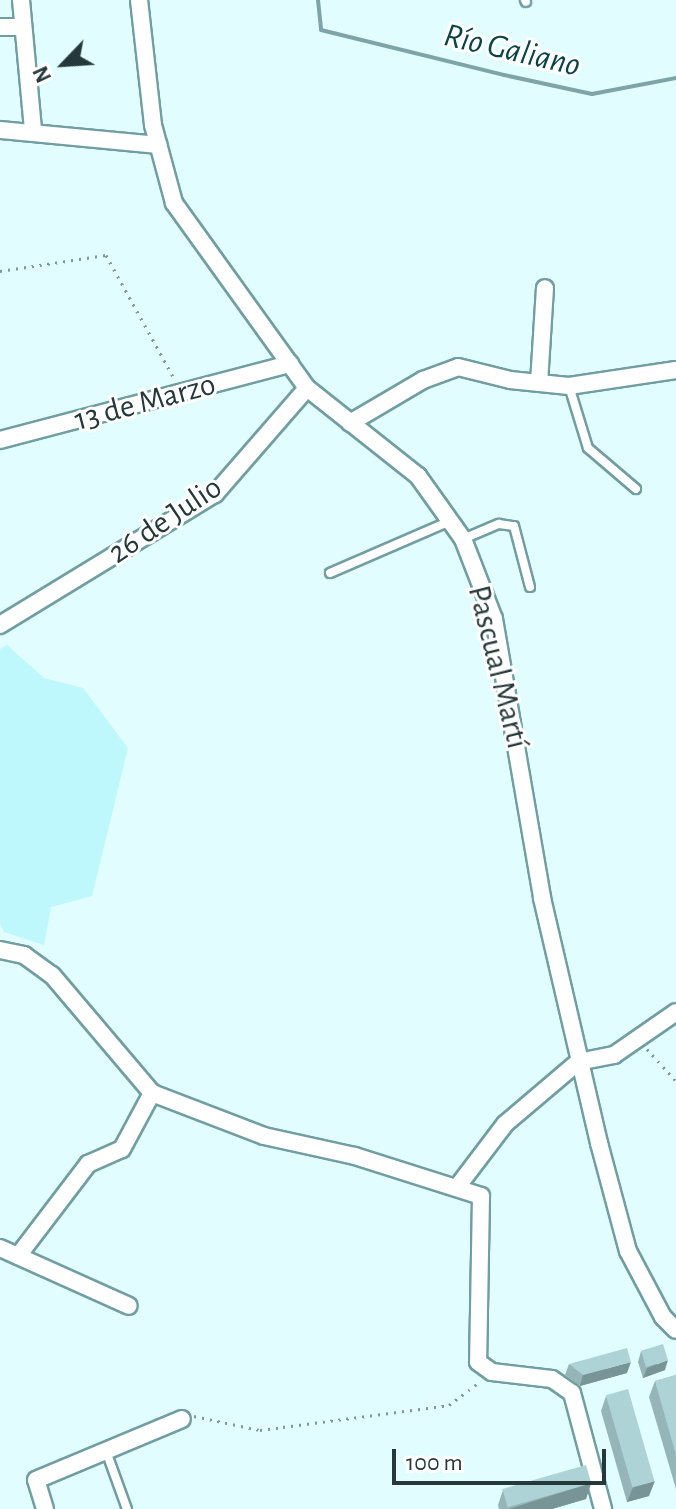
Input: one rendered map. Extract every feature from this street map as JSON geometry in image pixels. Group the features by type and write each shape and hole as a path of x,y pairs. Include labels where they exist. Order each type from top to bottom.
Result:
{"street":[{"path":"21,0 33,130"},
{"name":"Pascual Martí","path":"139,0 158,145 174,203 307,388 418,476 463,539 494,619 542,898 578,1062 628,1251 663,1317 676,1330"},
{"path":"0,27 23,27"},
{"path":"0,130 33,130 158,145"},
{"path":"539,383 545,288"},
{"name":"13 de Marzo","path":"0,440 290,364"},
{"path":"350,423 423,380 458,367 569,386 676,370"},
{"name":"26 de Julio","path":"0,625 215,494 307,388"},
{"path":"0,950 24,955 52,975 152,1093 264,1136 458,1186 481,1196 478,1362 492,1372 552,1379 572,1393 603,1509"},
{"path":"458,1186 505,1124 578,1062 614,1055 676,1012"},
{"path":"18,1256 88,1164 122,1149 152,1093"},
{"path":"0,1248 129,1306"},
{"path":"45,1509 36,1480 182,1419"}],"lane":[{"path":"569,386 588,448 636,489"},
{"path":"330,573 448,522"},
{"path":"463,539 499,524 514,526 530,587"},
{"path":"106,1451 127,1509"}],"path":[{"path":"0,271 106,255 184,393"},
{"path":"639,1036 664,1073 676,1081"},
{"path":"182,1419 203,1415 260,1430 449,1405 492,1372"}],"shaded area":[{"path":"7,645 44,678 83,688 128,748 92,896 51,907 44,945 4,932 0,923 0,649"}],"building":[{"path":"663,1344 668,1360 646,1367 641,1351"},
{"path":"627,1348 631,1362 583,1375 569,1364"},
{"path":"676,1375 676,1455 655,1381"},
{"path":"628,1389 654,1481 632,1488 606,1395"},
{"path":"586,1465 591,1483 508,1507 502,1489"}],"waterway":[{"name":"Río Galiano","path":"318,0 321,30 504,75 592,94 676,78"}]}
